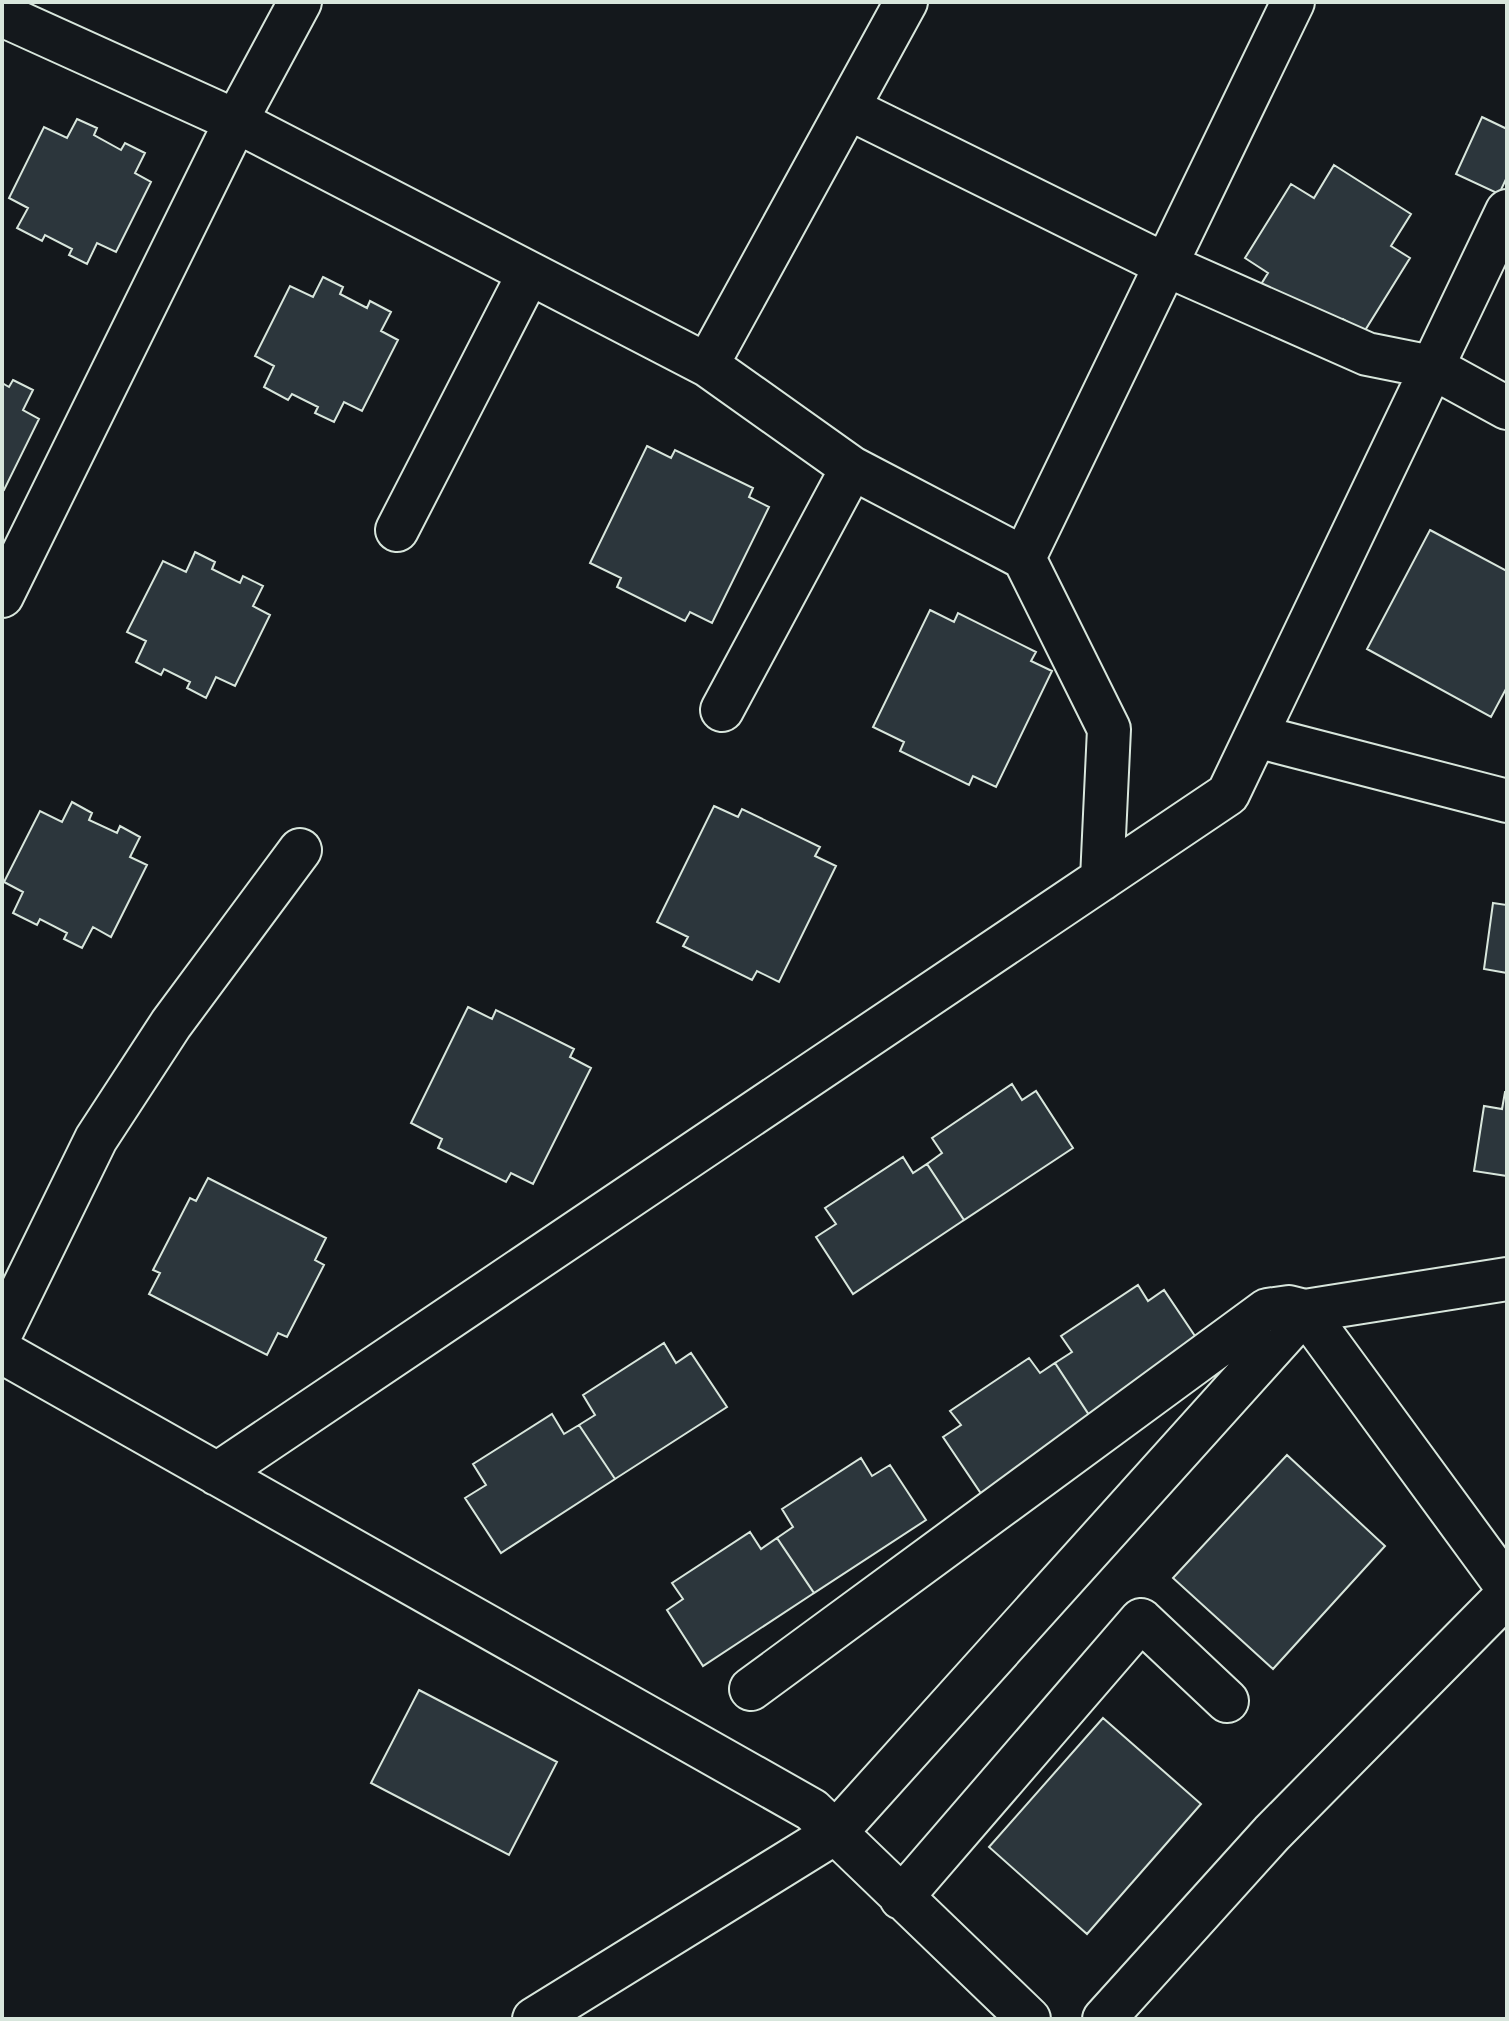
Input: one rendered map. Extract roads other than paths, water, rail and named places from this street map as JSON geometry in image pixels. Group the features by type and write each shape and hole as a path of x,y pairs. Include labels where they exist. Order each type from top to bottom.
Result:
{"street":[{"path":"2,596 11,554 300,2"},
{"path":"707,365 906,2"},
{"path":"1024,558 1293,2"},
{"path":"2,15 236,121 707,365 852,468 1024,558 1109,729 1102,879"},
{"path":"848,108 1166,265 1367,354 1432,367 1507,408"},
{"path":"217,1474 1228,794 1507,211"},
{"path":"397,530 529,273"},
{"path":"722,710 852,468"},
{"path":"1256,736 1507,801"},
{"path":"2,1331 96,1139 171,1024 300,850"},
{"path":"751,1689 1267,1310 1289,1307 1305,1311 1507,1279"},
{"path":"1305,1311 1507,1587"},
{"path":"534,2019 835,1833 1305,1311"},
{"path":"2,1352 812,1810 1029,2019"},
{"path":"1104,2019 1272,1833 1507,1595"},
{"path":"901,1898 1141,1620 1227,1701"}]}
